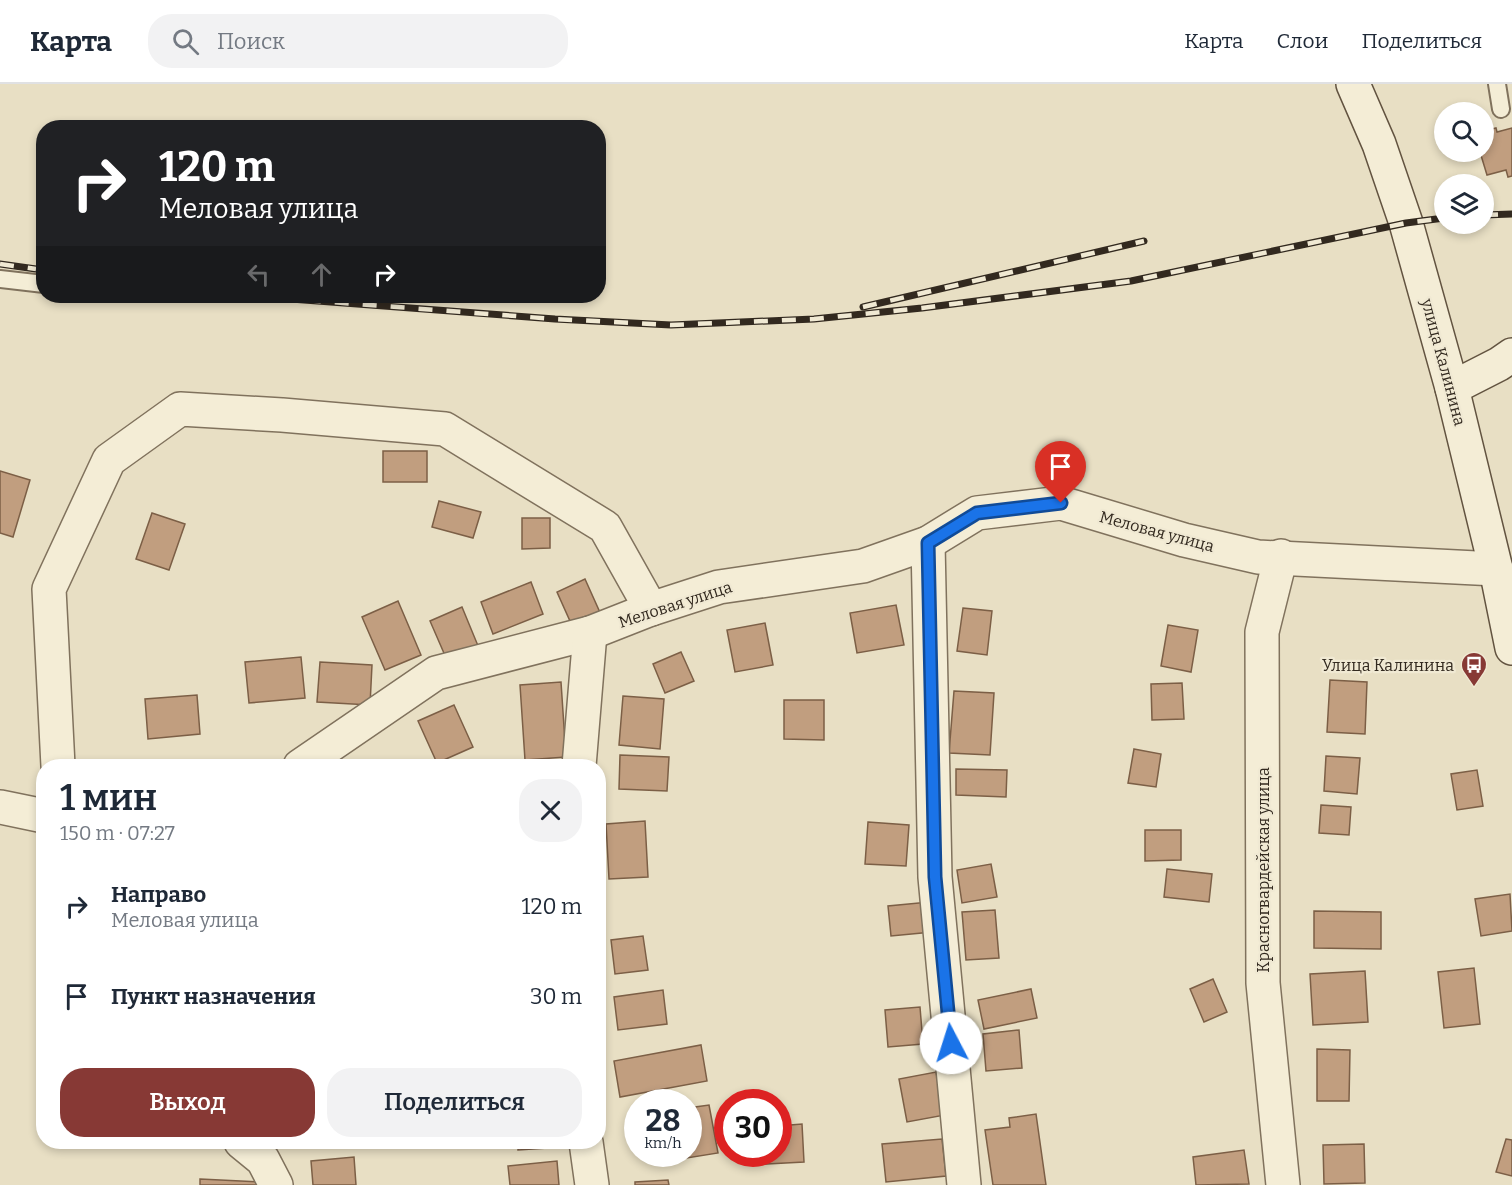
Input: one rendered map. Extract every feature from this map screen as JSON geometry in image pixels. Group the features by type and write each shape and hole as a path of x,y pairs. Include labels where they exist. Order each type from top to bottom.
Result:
{"street":[{"name":"улица Калинина","path":"1353,84 1379,144 1406,223 1452,387 1496,569 1512,648"},
{"path":"1452,387 1512,355"},
{"path":"58,759 49,589 109,460 180,409 445,429 605,526 651,609"},
{"name":"Меловая улица","path":"310,759 436,673 590,633 651,609 719,587 864,566 928,543 977,513 1061,503 1184,540 1258,556 1496,569"},
{"path":"928,543 935,877 964,1185"},
{"name":"Красногвардейская улица","path":"1281,556 1262,632 1263,983 1283,1185"},
{"path":"580,759 590,633"},
{"path":"0,807 36,814"},
{"path":"249,1149 263,1160 276,1185"},
{"path":"587,1149 592,1185"}],"lane":[{"path":"1497,84 1501,109"},
{"path":"0,279 36,283"}],"building":[{"path":"1494,128 1496,128 1497,132 1512,128 1512,176 1508,177 1506,170 1487,174 1483,162 1494,162"},
{"path":"383,451 427,451 427,482 383,482"},
{"path":"0,471 30,480 13,537 0,533"},
{"path":"439,501 481,512 473,538 432,527"},
{"path":"152,513 185,524 169,570 136,559"},
{"path":"522,518 550,518 550,548 522,549"},
{"path":"585,579 602,617 574,630 557,592"},
{"path":"531,582 543,614 493,634 481,602"},
{"path":"398,601 421,655 385,670 362,617"},
{"path":"896,605 904,645 857,653 850,613"},
{"path":"462,607 481,653 450,667 430,621"},
{"path":"963,608 992,611 987,655 957,651"},
{"path":"765,623 773,665 735,672 727,630"},
{"path":"1168,625 1198,630 1191,672 1161,666"},
{"path":"681,652 694,681 665,693 653,664"},
{"path":"301,657 305,698 249,703 245,662"},
{"path":"320,662 372,665 370,705 317,702"},
{"path":"1330,680 1367,682 1365,734 1327,732"},
{"path":"561,682 566,757 525,759 520,685"},
{"path":"1182,683 1184,719 1152,720 1151,684"},
{"path":"954,691 994,693 990,755 949,753"},
{"path":"197,695 200,734 148,739 145,699"},
{"path":"623,696 664,699 660,749 619,745"},
{"path":"784,700 824,700 824,740 784,739"},
{"path":"454,705 473,747 446,759 435,759 418,721"},
{"path":"1134,749 1161,754 1156,787 1128,783"},
{"path":"620,755 669,757 667,791 619,789"},
{"path":"1326,756 1360,758 1357,794 1324,791"},
{"path":"956,769 1007,770 1006,797 956,795"},
{"path":"1477,770 1483,806 1457,810 1451,774"},
{"path":"1321,805 1351,807 1349,835 1319,833"},
{"path":"645,821 648,877 609,879 606,824"},
{"path":"868,822 909,825 906,866 865,864"},
{"path":"1145,830 1181,830 1181,860 1145,861"},
{"path":"991,864 997,897 962,903 957,870"},
{"path":"1167,869 1212,874 1209,902 1164,897"},
{"path":"1510,894 1512,931 1481,936 1475,899"},
{"path":"929,902 932,932 891,936 888,906"},
{"path":"995,910 999,958 966,960 962,912"},
{"path":"1314,911 1381,912 1381,949 1314,948"},
{"path":"643,936 648,970 615,974 611,940"},
{"path":"1474,968 1480,1024 1444,1028 1438,972"},
{"path":"1365,971 1368,1022 1313,1025 1310,974"},
{"path":"1213,979 1227,1012 1204,1022 1190,989"},
{"path":"1031,989 1037,1018 984,1029 978,1000"},
{"path":"663,990 667,1024 618,1030 614,997"},
{"path":"920,1007 923,1044 888,1047 885,1010"},
{"path":"1019,1030 1022,1068 986,1071 983,1034"},
{"path":"701,1045 707,1081 664,1089 624,1089 624,1096 620,1097 614,1061"},
{"path":"1317,1049 1350,1050 1349,1101 1317,1101"},
{"path":"936,1072 945,1115 907,1122 899,1079"},
{"path":"709,1105 714,1132 714,1154 702,1156 702,1106"},
{"path":"1036,1114 1046,1185 993,1185 985,1130 1010,1127 1009,1118"},
{"path":"802,1124 804,1162 792,1163 792,1125"},
{"path":"942,1139 946,1176 886,1182 882,1144"},
{"path":"1506,1139 1512,1140 1512,1176 1496,1172"},
{"path":"1364,1144 1365,1183 1324,1184 1323,1145"},
{"path":"1244,1150 1249,1184 1196,1185 1193,1157"},
{"path":"354,1157 356,1185 313,1185 311,1161"},
{"path":"557,1161 559,1185 510,1185 508,1166"},
{"path":"200,1179 262,1182 262,1185 200,1185"},
{"path":"668,1180 669,1185 635,1185 635,1182"}],"railway":[{"path":"1494,215 1512,214"},
{"path":"344,303 671,325 814,319 922,308 1131,281 1406,223 1434,219"},
{"path":"863,307 1144,241"},
{"path":"0,264 36,269"}],"place":[{"name":"Улица Калинина","path":"1474,688"}],"route":[{"path":"951,1043 935,877 928,543 977,513 1061,503"}]}
